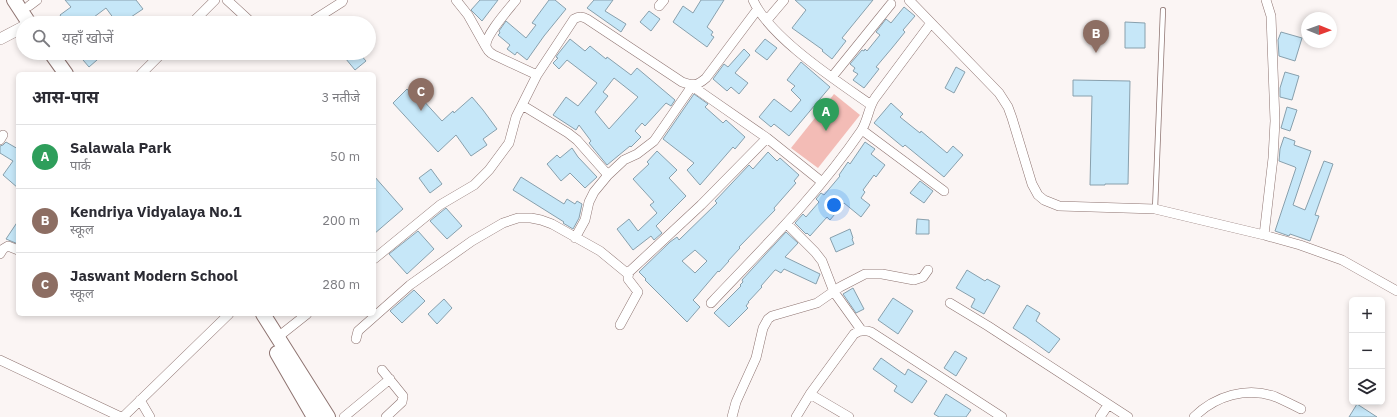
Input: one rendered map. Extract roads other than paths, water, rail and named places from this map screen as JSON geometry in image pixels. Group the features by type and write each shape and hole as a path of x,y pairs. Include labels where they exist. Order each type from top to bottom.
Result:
{"main road":[{"path":"14,0 24,16"},
{"path":"30,2 36,16"},
{"path":"56,60 65,72"},
{"path":"66,60 75,72"},
{"path":"254,316 314,417"},
{"path":"264,316 328,417"}],"street":[{"path":"199,16 214,0"},
{"path":"227,0 244,16"},
{"path":"320,16 343,0"},
{"path":"456,0 468,15 489,52 537,76"},
{"path":"486,47 486,42 490,34 516,0"},
{"path":"753,0 757,10 794,48 871,105"},
{"path":"766,20 784,0"},
{"path":"909,0 999,93 1008,107 1012,118 1032,184 1038,195 1044,200 1059,206 1154,209 1264,235 1300,245 1342,260 1397,291"},
{"path":"1264,235 1273,158 1275,121 1271,16 1266,0"},
{"path":"832,77 891,4"},
{"path":"575,238 584,220 591,197 608,175 624,160 654,141 692,86 700,84 706,78 757,10"},
{"path":"376,257 440,205 474,185 481,178 509,143 516,117 537,76 574,19 580,16 682,82 692,86 767,138 822,182"},
{"path":"711,304 787,224 822,182 862,130 875,98 931,23"},
{"path":"0,39 16,31"},
{"path":"143,72 155,60"},
{"path":"522,105 577,140 608,175"},
{"path":"862,130 944,191"},
{"path":"628,274 701,205 767,138"},
{"path":"376,315 410,285 472,242 503,223 518,218 530,218 552,224 600,251 628,274 628,279 638,292 620,325"},
{"path":"787,224 815,252 822,262 834,292 862,330"},
{"path":"0,254 3,249 8,246 16,249"},
{"path":"732,417 736,402 756,358 763,328 768,319 776,314 803,308 817,303 840,287 865,274 882,274 914,280 923,277 928,270"},
{"path":"950,303 1128,417"},
{"path":"0,360 122,417 227,316"},
{"path":"278,337 304,316"},
{"path":"356,338 358,331 375,316"},
{"path":"796,417 810,394 854,334 862,330 871,332 1002,417"},
{"path":"382,370 403,393 403,400 386,417"},
{"path":"344,417 390,379"},
{"path":"1194,417 1202,409 1216,400 1234,394 1260,393 1275,397 1301,409"},
{"path":"810,394 849,417"},
{"path":"140,400 150,417"},
{"path":"1100,417 1108,405"}],"lane":[{"path":"1154,209 1163,10"}],"place":[{"name":"Kendriya Vidyalaya No.1","path":"1096,53"},
{"name":"Jaswant Modern School","path":"421,111"},
{"name":"Salawala Park","path":"826,131"}]}
